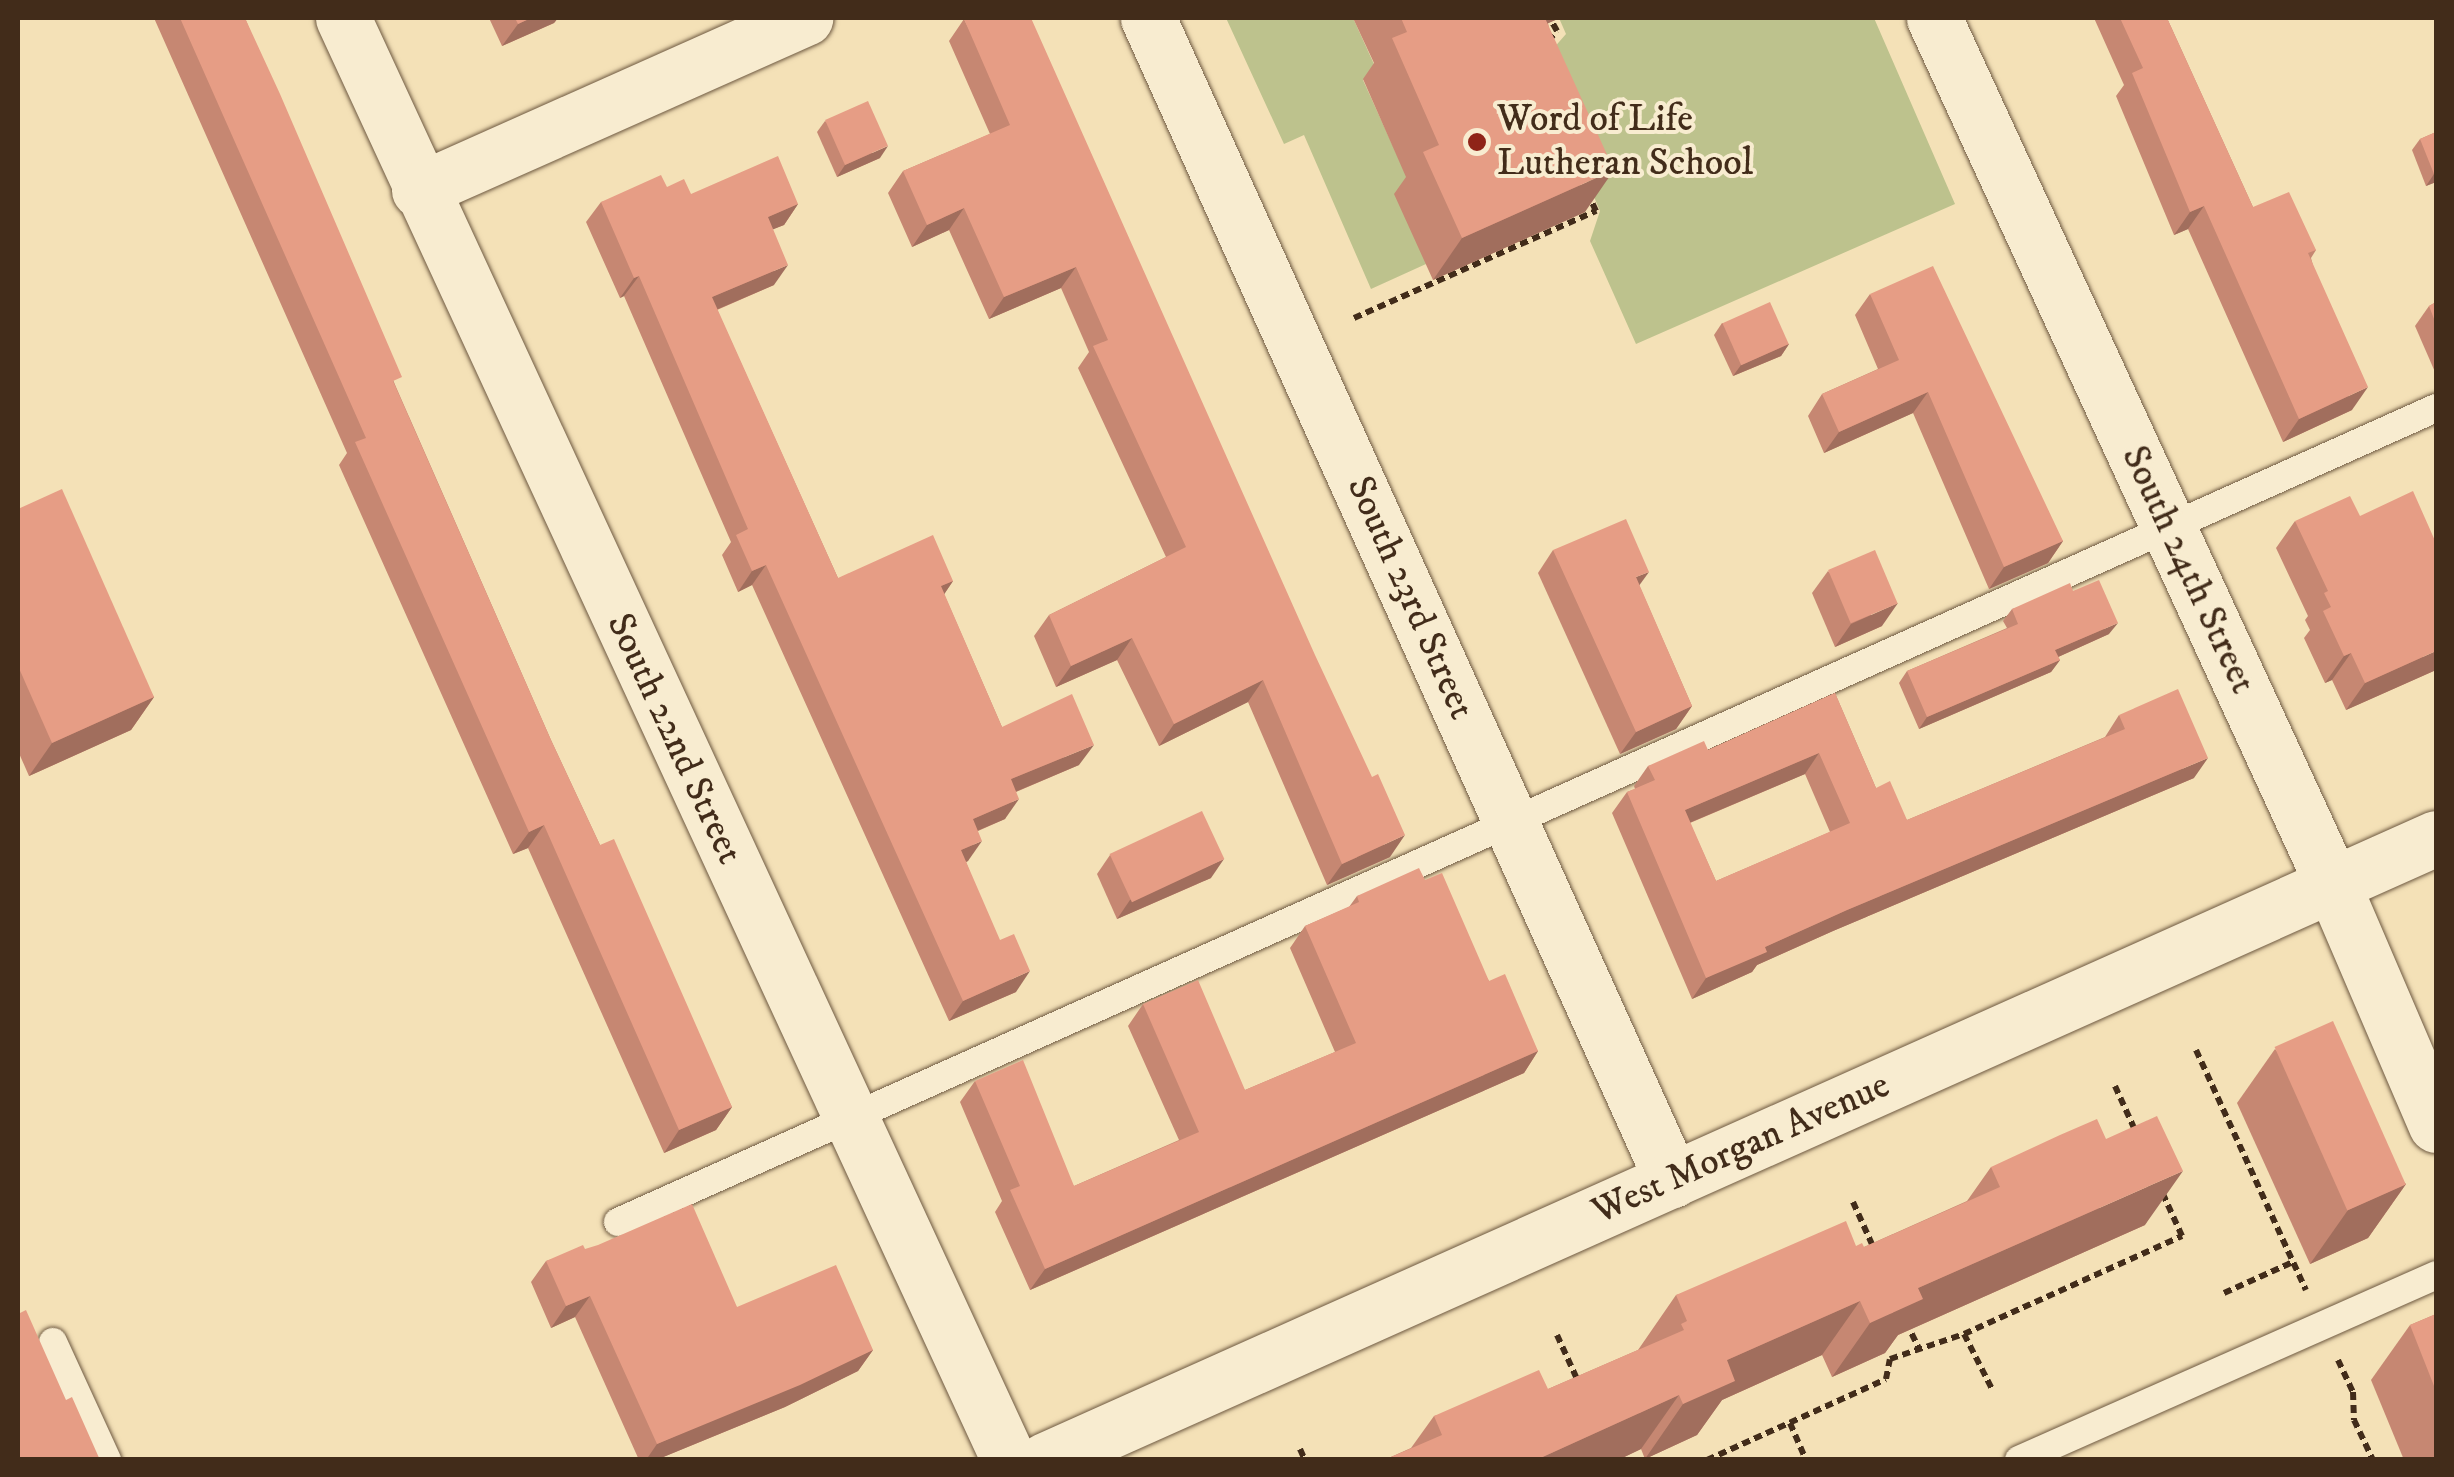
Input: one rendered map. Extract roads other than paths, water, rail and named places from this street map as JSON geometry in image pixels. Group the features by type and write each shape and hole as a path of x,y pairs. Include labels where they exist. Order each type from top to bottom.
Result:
{"street":[{"name":"South 22nd Street","path":"342,18 1009,1460"},
{"path":"419,190 805,18"},
{"name":"South 23rd Street","path":"1148,18 1672,1180"},
{"name":"South 24th Street","path":"1934,18 2333,885 2436,1125"},
{"name":"West Morgan Avenue","path":"1045,1460 2436,838"}],"lane":[{"path":"618,1222 2436,408"},
{"path":"2019,1460 2436,1275"},
{"path":"53,1342 107,1460"}],"place":[{"name":"Word of Life Lutheran School","path":"1477,142"}]}
